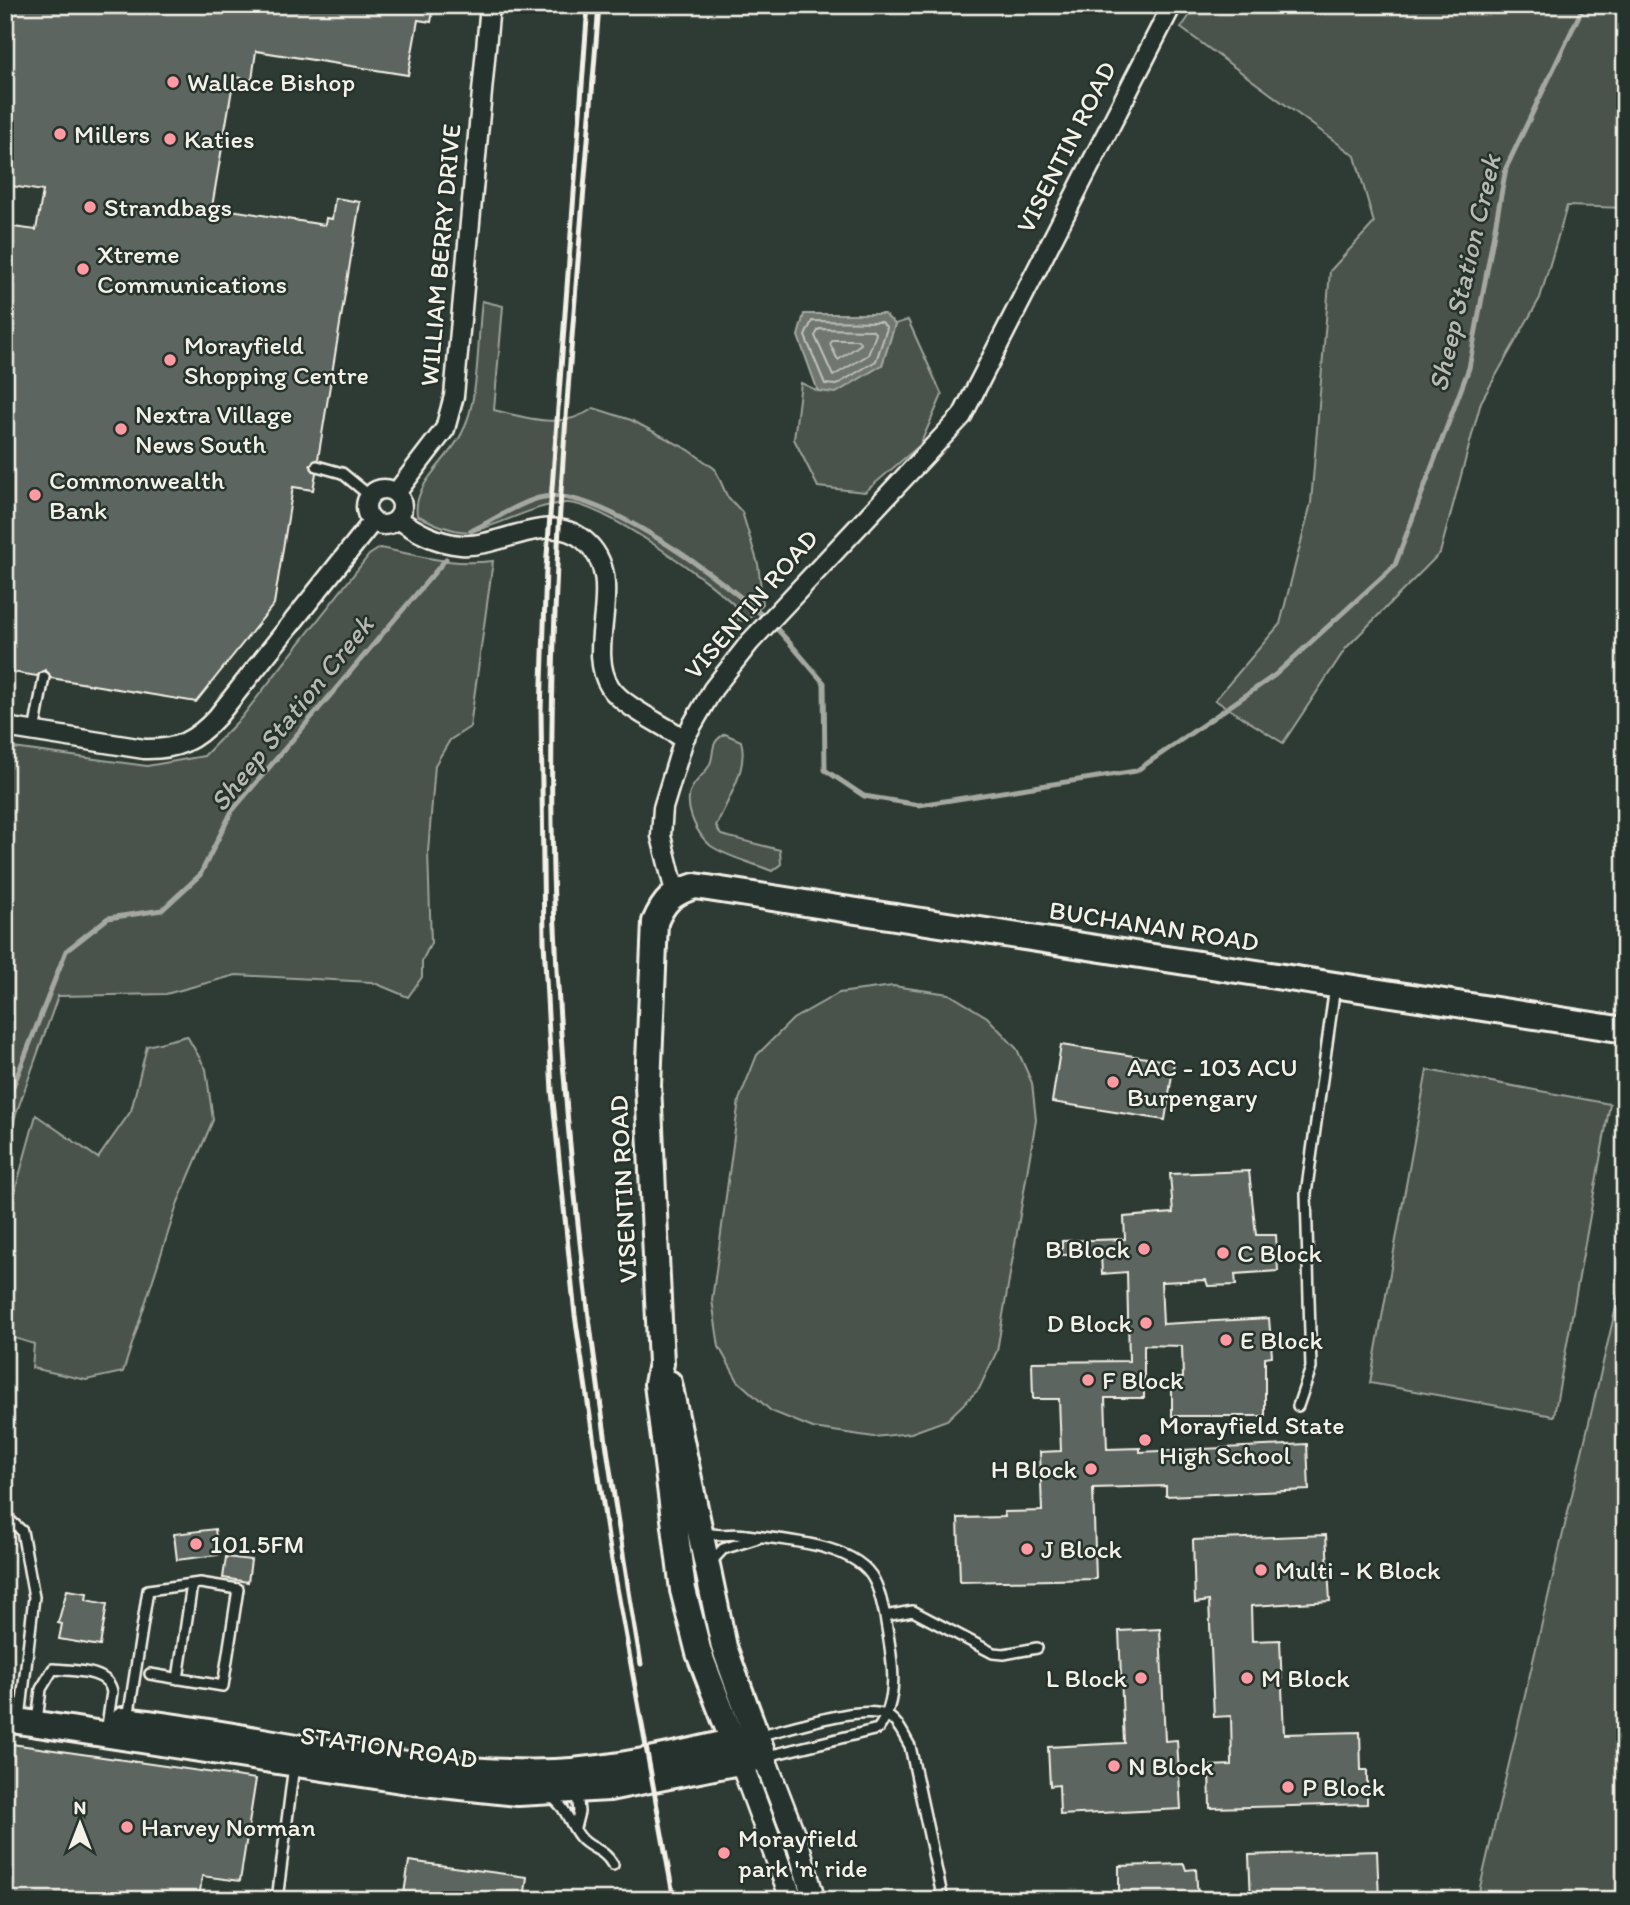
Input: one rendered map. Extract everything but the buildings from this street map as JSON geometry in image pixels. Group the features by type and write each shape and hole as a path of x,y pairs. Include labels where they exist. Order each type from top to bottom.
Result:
{"main road":[{"name":"BUCHANAN ROAD","path":"676,892 695,886 1625,1031"},
{"name":"VISENTIN ROAD","path":"676,892 663,904 655,922 648,1085 661,1363 657,1384 661,1441 682,1590 699,1653 748,1749"},
{"name":"VISENTIN ROAD","path":"661,1363 670,1384 707,1568 748,1749"},
{"name":"STATION ROAD","path":"21,1715 114,1724 295,1754 479,1770 551,1782 578,1792 626,1786 748,1749"},
{"name":"STATION ROAD","path":"551,1782 626,1764 748,1749"}],"street":[{"name":"WILLIAM BERRY DRIVE","path":"396,493 445,429 454,396 490,5"},
{"name":"VISENTIN ROAD","path":"676,892 661,836 663,808 684,738 713,689 750,642 962,416 1172,5"},
{"path":"379,490 396,493 402,503 398,519 388,525 373,521 366,506 370,496 379,490"},
{"path":"398,519 424,536 461,545 491,542 549,528 564,530 582,538 597,554 604,575 603,660 608,685 624,701 684,738"},
{"path":"5,727 156,750 177,747 195,738 217,717 373,521"},
{"path":"748,1749 792,1900"},
{"path":"748,1749 799,1848 814,1900"}],"lane":[{"path":"317,466 342,473 370,496"},
{"path":"34,732 44,677"},
{"path":"1298,1406 1311,1368 1306,1194 1335,984"},
{"path":"5,1516 22,1531 34,1597 21,1715"},
{"path":"700,1531 714,1536 746,1534 816,1545 856,1562 874,1579 885,1616 894,1670 888,1716 878,1729 865,1734 748,1749"},
{"path":"707,1568 723,1549 758,1538"},
{"path":"114,1724 148,1590 192,1584 238,1589 222,1686 150,1674"},
{"path":"177,1679 192,1584"},
{"path":"885,1616 913,1611 993,1653 1004,1654 1037,1648"},
{"path":"21,1715 53,1669 108,1679 112,1692 114,1724"},
{"path":"748,1749 856,1714 875,1713 888,1716 900,1728 910,1746 943,1900"},
{"path":"277,1900 295,1754"},
{"path":"551,1782 580,1837 607,1854 613,1865"},
{"path":"575,1828 579,1812 578,1792"}],"shaded area":[{"path":"1197,5 1625,5 1625,208 1567,206 1540,298 1481,402 1440,553 1346,648 1283,743 1215,700 1280,624 1311,503 1330,271 1374,223 1355,156 1181,28"},
{"path":"482,301 503,306 494,410 533,419 558,421 582,415 594,408 631,420 689,450 715,469 727,496 742,512 758,564 763,604 747,621 738,620 738,609 682,563 629,529 582,506 554,504 466,532 444,527 417,515 420,493 456,443 468,419 475,386"},
{"path":"908,320 942,395 920,445 865,492 818,487 794,439 801,383 818,391 882,365 895,324"},
{"path":"380,548 449,561 493,561 470,727 450,740 435,765 428,852 431,943 422,961 422,977 408,997 372,982 236,975 166,994 58,996 5,1145 5,747 147,766 204,756 241,718 369,555"},
{"path":"725,734 741,741 742,762 736,784 716,826 721,835 780,850 781,864 772,871 717,850 701,835 693,821 689,806 690,792 709,766 716,741"},
{"path":"893,986 949,994 987,1017 1017,1049 1032,1083 1036,1120 997,1351 979,1389 947,1420 911,1433 874,1437 813,1428 771,1411 738,1381 719,1347 712,1300 739,1100 757,1055 793,1019 839,993"},
{"path":"187,1036 206,1069 213,1120 178,1202 123,1372 86,1380 32,1368 34,1344 5,1335 5,1227 36,1115 98,1158 131,1111 147,1046"},
{"path":"1427,1070 1610,1104 1554,1416 1370,1383"},
{"path":"1625,1269 1625,1900 1477,1900"}],"water":[{"path":"804,314 884,314 895,324 882,365 836,393 818,391 798,336"}],"waterway":[{"name":"Sheep Station Creek","path":"471,531 530,501 564,497 594,506 628,521 697,564 774,626 824,683 825,770 864,796 919,805 1136,771 1275,675 1395,565 1469,368 1506,168 1584,5"},
{"name":"Sheep Station Creek","path":"5,1107 66,951 108,918 162,910 200,875 232,811 446,559"},
{"path":"1615,1900 1625,1885"}],"railway":[{"path":"588,5 546,569 541,711 544,941 552,1091 575,1315 609,1544 674,1900"},
{"path":"599,5 560,517 552,722 552,824 561,1035 580,1246 608,1455 641,1664"}],"place":[{"name":"Wallace Bishop","path":"173,82"},
{"name":"Millers","path":"60,134"},
{"name":"Katies","path":"170,139"},
{"name":"Strandbags","path":"90,207"},
{"name":"Xtreme Communications","path":"83,269"},
{"name":"Morayfield Shopping Centre","path":"170,360"},
{"name":"Nextra Village News South","path":"121,429"},
{"name":"Commonwealth Bank","path":"35,495"},
{"name":"AAC - 103 ACU Burpengary","path":"1113,1082"},
{"name":"B Block","path":"1144,1249"},
{"name":"C Block","path":"1223,1253"},
{"name":"D Block","path":"1146,1323"},
{"name":"E Block","path":"1226,1340"},
{"name":"F Block","path":"1088,1380"},
{"name":"Morayfield State High School","path":"1145,1440"},
{"name":"H Block","path":"1091,1469"},
{"name":"101.5FM","path":"196,1544"},
{"name":"J Block","path":"1027,1549"},
{"name":"Multi - K Block","path":"1261,1570"},
{"name":"L Block","path":"1141,1678"},
{"name":"M Block","path":"1247,1678"},
{"name":"N Block","path":"1114,1766"},
{"name":"P Block","path":"1288,1787"},
{"name":"Harvey Norman","path":"127,1827"},
{"name":"Morayfield park 'n' ride","path":"724,1853"}]}
